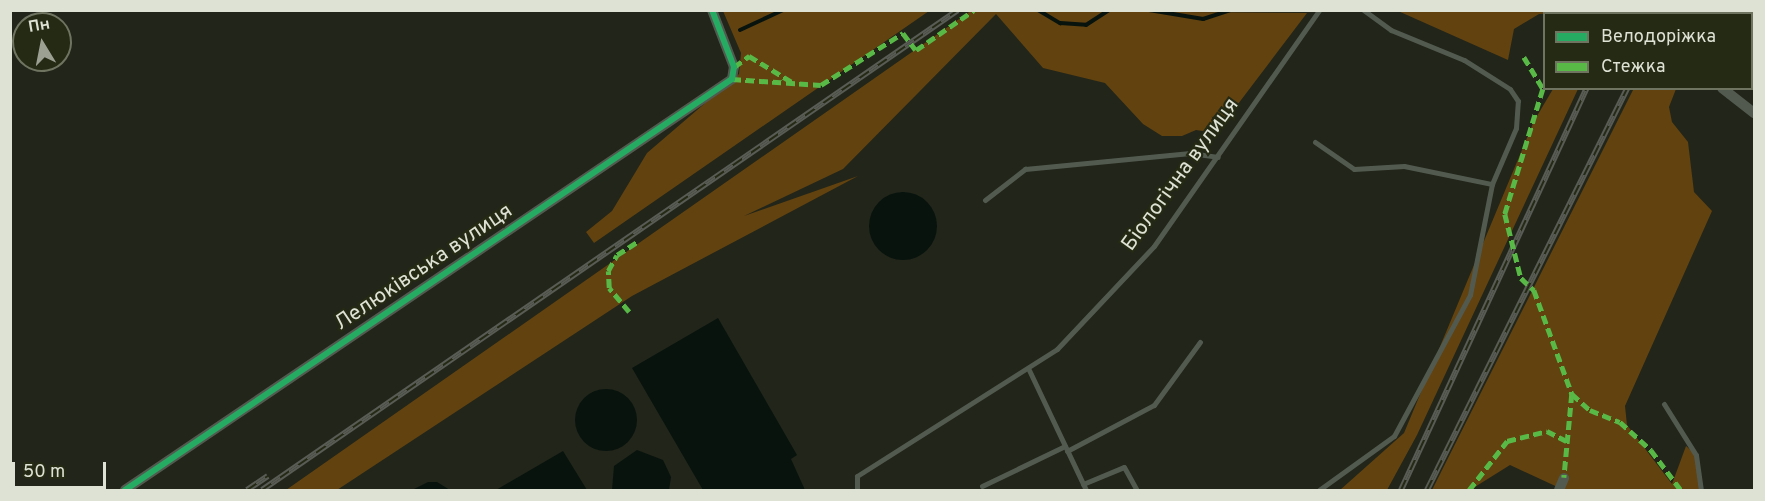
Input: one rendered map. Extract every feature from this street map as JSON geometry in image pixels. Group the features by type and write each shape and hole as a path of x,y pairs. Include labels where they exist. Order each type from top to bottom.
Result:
{"street":[{"name":"Лелюківська вулиця","path":"125,490 732,80 735,67 712,10"},
{"path":"1725,90 1755,113"},
{"path":"1559,490 1564,478"}],"lane":[{"name":"Біологічна вулиця","path":"857,490 857,476 1029,370 1057,350 1154,246 1319,10"},
{"path":"1319,490 1394,436 1470,295 1492,184 1516,128 1518,101 1510,89 1464,60 1391,30 1362,10"},
{"path":"1315,142 1354,169 1404,166 1492,184"},
{"path":"985,200 1025,169 1190,153 1218,157"},
{"path":"982,486 1066,449 1154,405 1200,342"},
{"path":"1029,370 1086,490"},
{"path":"1664,404 1696,455 1701,490"},
{"path":"1083,484 1124,467 1137,490"}],"shaded area":[{"path":"972,10 1307,13 1216,133 1196,130 1182,136 1162,136 1143,124 1105,83 1043,68 996,14 843,169 744,216 858,176 632,296 337,490 286,490"},
{"path":"723,11 929,11 594,243 586,232 612,211 647,153 739,74 741,53"},
{"path":"1398,11 1650,11 1543,12 1514,29 1508,60"},
{"path":"1552,90 1578,90 1417,435 1387,490 1340,490 1404,433 1534,121"},
{"path":"1633,90 1676,90 1669,107 1672,122 1688,142 1694,192 1712,211 1625,406 1627,425 1672,484 1686,446 1696,455 1701,490 1564,490 1510,465 1470,490 1432,490"},
{"path":"896,192 910,192 922,197 932,207 937,226 932,245 922,255 910,260 896,260 884,255 874,245 869,233 869,219 874,207 884,197"},
{"path":"718,318 797,455 791,459 805,490 703,490 632,368"},
{"path":"606,389 628,398 637,420 628,442 606,451 584,442 575,420 584,398"},
{"path":"637,450 663,460 671,477 669,490 612,490 614,466"},
{"path":"563,451 587,490 496,490"},
{"path":"428,482 437,482 450,490 412,490"}],"waterway":[{"path":"740,30 783,10"},
{"path":"1038,10 1060,23 1086,25 1109,10"},
{"path":"1149,10 1203,19 1230,10"}],"railway":[{"path":"262,490 958,10"},
{"path":"1401,490 1586,90"},
{"path":"1427,490 1626,90"},
{"path":"247,490 268,476"}],"marked path":[{"path":"732,79 821,85 903,33 916,50 974,10"},
{"path":"734,67 749,56 792,82"},
{"path":"1524,57 1543,89 1505,214 1521,278 1534,290 1572,394 1564,478"},
{"path":"629,312 609,288 608,271 617,255 637,242"},
{"path":"1572,394 1590,410 1620,422 1651,450 1681,490"},
{"path":"1469,490 1507,441 1547,431 1567,441"}],"cycle path":[{"path":"125,490 732,79 734,67 712,10"}]}
